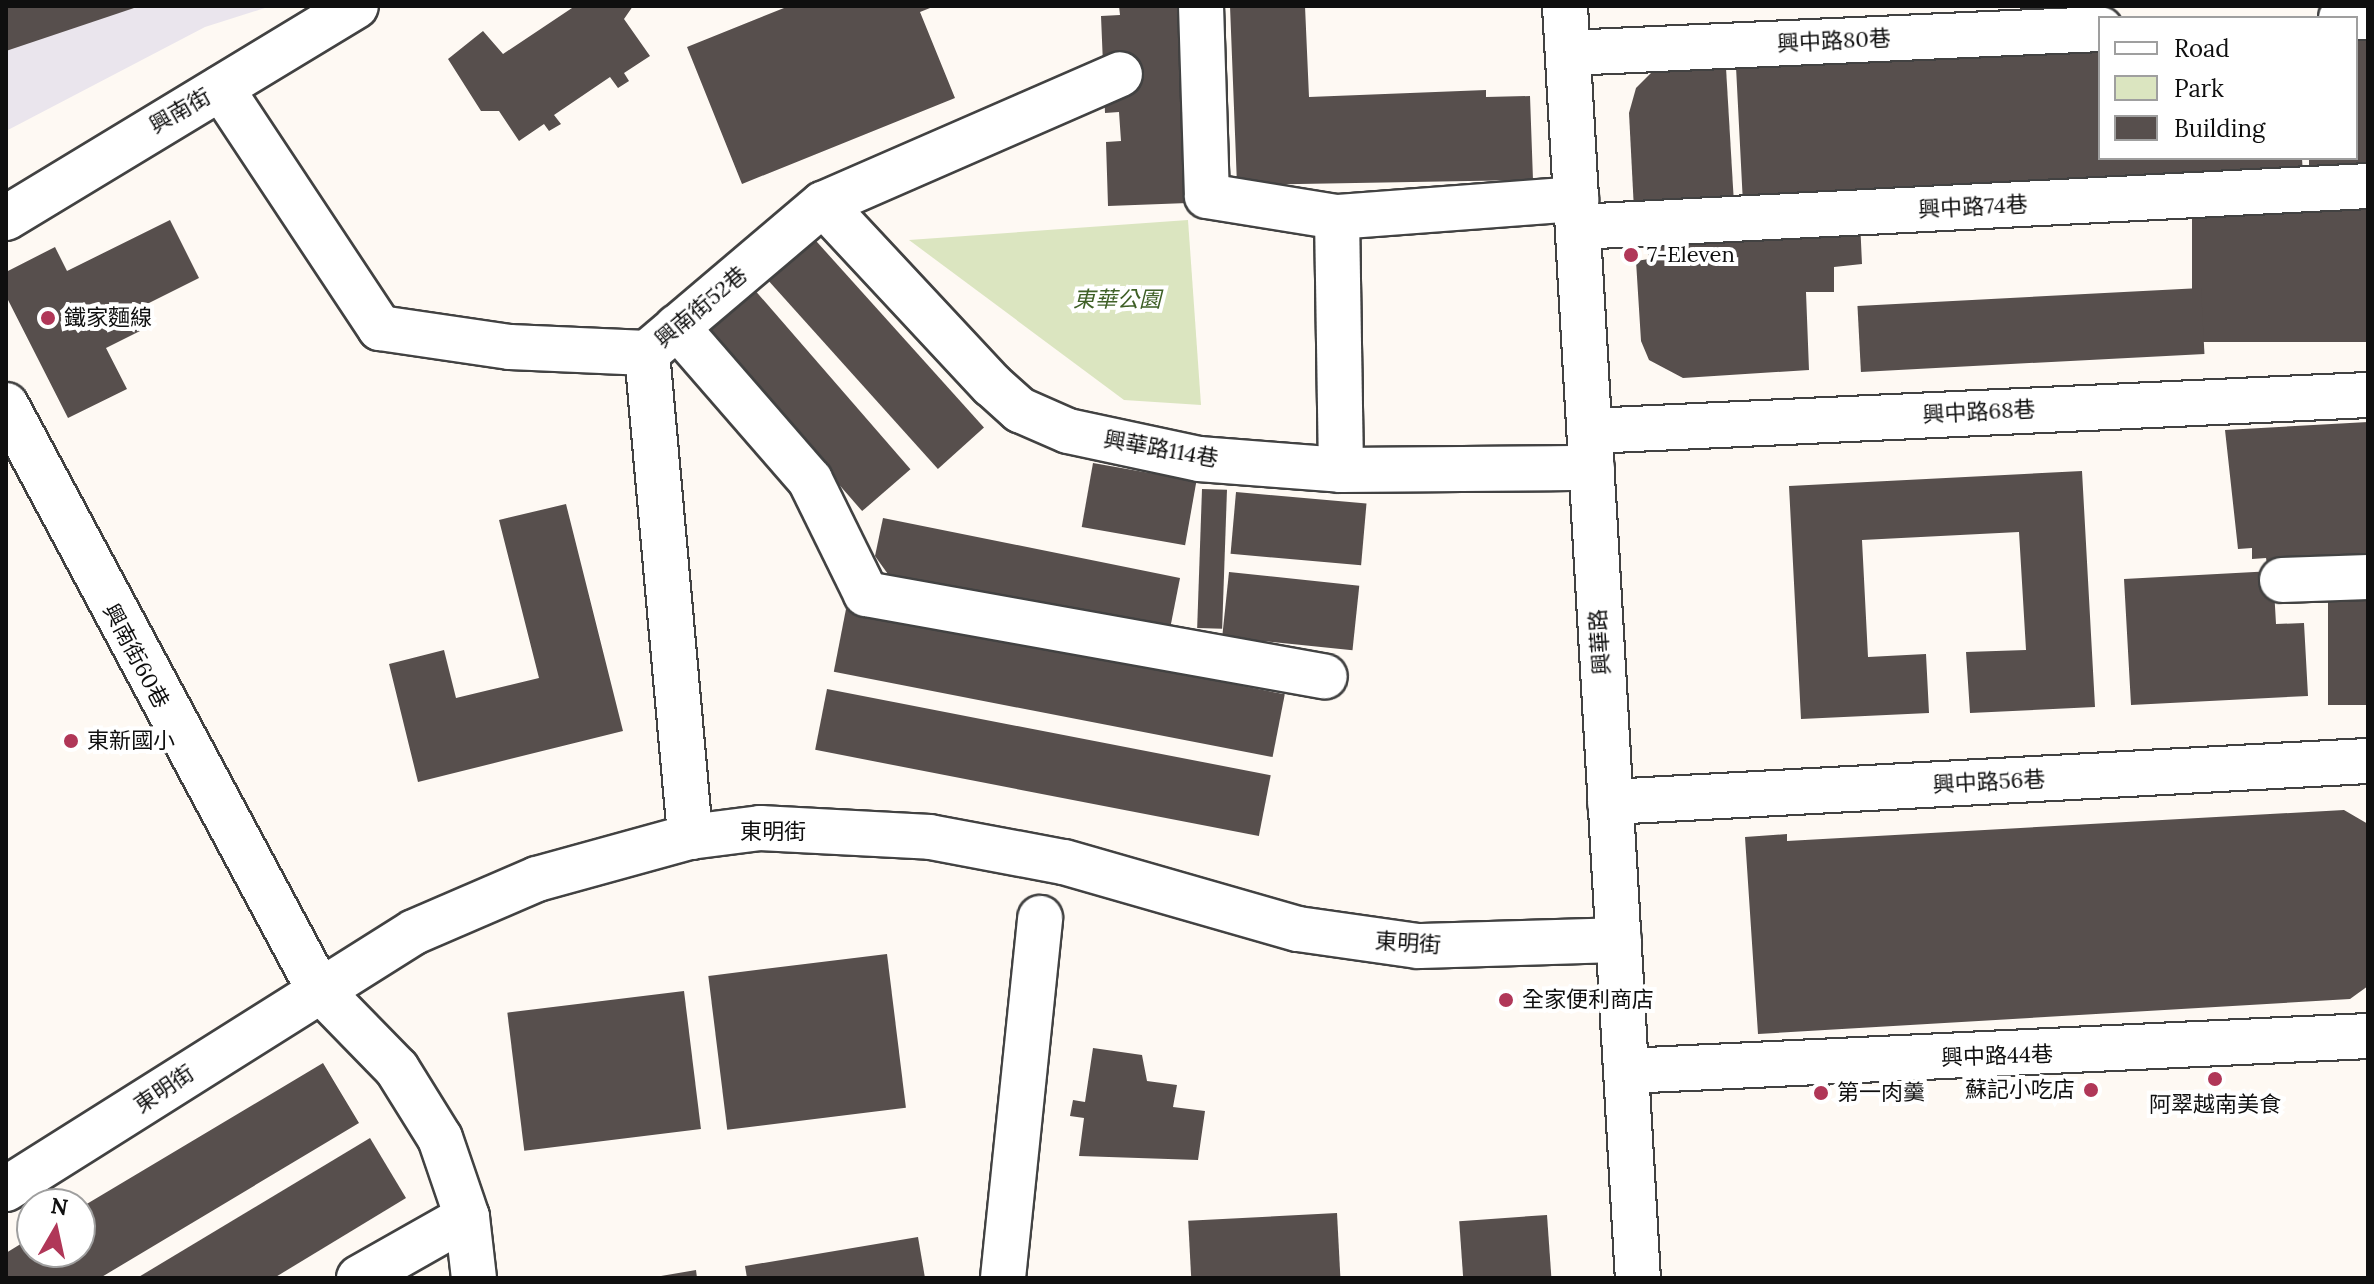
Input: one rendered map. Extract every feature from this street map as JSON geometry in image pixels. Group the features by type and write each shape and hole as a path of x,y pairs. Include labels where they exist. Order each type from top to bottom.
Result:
{"street":[{"name":"興南街","path":"6,218 356,6"},
{"name":"興中路74巷","path":"1201,6 1207,196 1337,217 1577,213 2368,186"},
{"name":"興華路","path":"1565,6 1638,1278"},
{"name":"興中路80巷","path":"1568,53 2098,29"},
{"name":"興南街52巷","path":"221,88 380,328 510,347 662,340 823,204 1120,74"},
{"name":"興華路114巷","path":"823,204 1020,410 1068,431 1199,459 1341,470 1591,450"},
{"path":"1337,217 1341,470"},
{"path":"662,340 810,480 866,594 1325,677"},
{"path":"662,340 690,837"},
{"name":"興中路68巷","path":"1591,450 2368,395"},
{"name":"興南街60巷","path":"6,405 318,988 397,1069 440,1138 467,1217 474,1278"},
{"path":"2282,580 2368,577"},
{"name":"興中路56巷","path":"1610,802 2368,761"},
{"name":"東明街","path":"6,1189 318,988 414,932 537,879 690,837 760,828 930,837 1064,862 1298,929 1418,946 1619,940"},
{"path":"1003,1278 1040,918"},
{"name":"興中路44巷","path":"1626,1071 2368,1036"},
{"path":"359,1278 467,1217"}],"shaded area":[{"path":"6,6 271,6 205,27 6,131"}],"green space":[{"name":"東華公園","path":"1188,220 1201,405 1124,400 909,240"}],"building":[{"path":"6,6 137,6 137,7 6,51"},
{"path":"575,6 633,6 624,19 650,56 624,73 629,81 618,88 610,77 554,115 561,124 549,131 544,124 519,141 499,111 481,111 448,59 483,31 503,54"},
{"path":"789,6 935,6 920,12 955,98 742,184 687,47"},
{"path":"1119,6 1181,6 1188,203 1108,206 1106,142 1121,141 1119,112 1105,113 1101,16 1120,15"},
{"path":"1230,6 1305,6 1309,97 1486,90 1486,97 1530,96 1533,180 1237,185"},
{"path":"2368,34 2368,172 2309,175 2309,160 2358,160 2358,35"},
{"path":"2098,48 2098,160 2302,160 2303,175 1743,204 1736,67"},
{"path":"1726,68 1734,204 1634,210 1629,113 1636,88 1652,72"},
{"path":"2192,206 2368,206 2368,342 2192,342"},
{"path":"170,220 199,278 137,309 146,328 106,348 127,389 68,418 6,296 6,272 55,247 67,271"},
{"path":"1860,220 1862,264 1834,267 1834,292 1806,292 1809,370 1683,378 1649,360 1641,341 1636,261 1649,259 1647,232"},
{"path":"808,232 984,427 938,469 762,273"},
{"path":"753,288 910,469 862,511 705,330"},
{"path":"2201,288 2204,354 1861,372 1857,306"},
{"path":"2368,422 2368,559 2267,564 2266,558 2252,559 2252,548 2238,549 2225,430"},
{"path":"1093,463 1196,481 1185,545 1082,527"},
{"path":"2082,471 2095,707 1970,713 1966,652 2026,650 2019,532 1862,540 1868,657 1926,654 1929,713 1801,719 1789,486"},
{"path":"1202,489 1227,490 1222,629 1197,628"},
{"path":"1236,492 1367,503 1361,565 1231,554"},
{"path":"566,504 623,731 418,782 389,664 444,650 456,698 539,678 499,520"},
{"path":"883,518 1180,578 1168,639 895,584 875,556"},
{"path":"2273,571 2276,624 2304,623 2308,696 2131,705 2124,579"},
{"path":"1229,572 1359,586 1352,650 1222,637"},
{"path":"2328,592 2368,592 2368,705 2328,705"},
{"path":"846,609 1285,694 1273,757 834,672"},
{"path":"827,689 1271,775 1259,836 815,750"},
{"path":"2344,810 2368,824 2368,986 2350,999 1758,1034 1745,837 1787,834 1787,841"},
{"path":"887,954 906,1108 727,1130 708,976"},
{"path":"684,991 701,1129 524,1151 507,1013"},
{"path":"1093,1048 1142,1055 1147,1081 1177,1085 1173,1107 1205,1111 1198,1160 1079,1156 1084,1118 1070,1116 1073,1100 1085,1102"},
{"path":"323,1063 359,1123 100,1278 6,1278 6,1253 16,1247 16,1268 96,1268 96,1198"},
{"path":"370,1138 406,1198 274,1278 137,1278"},
{"path":"1337,1213 1340,1278 1191,1278 1188,1221"},
{"path":"1547,1215 1551,1278 1463,1278 1459,1221"},
{"path":"918,1237 925,1278 747,1278 745,1266"},
{"path":"696,1270 697,1278 661,1278 661,1276"}],"place":[{"name":"7-Eleven","path":"1631,255"},
{"name":"鐵家麵線","path":"48,318"},
{"name":"東新國小","path":"71,741"},
{"name":"全家便利商店","path":"1506,1000"},
{"name":"阿翠越南美食","path":"2215,1079"},
{"name":"蘇記小吃店","path":"2091,1090"},
{"name":"第一肉羹","path":"1821,1093"}]}
